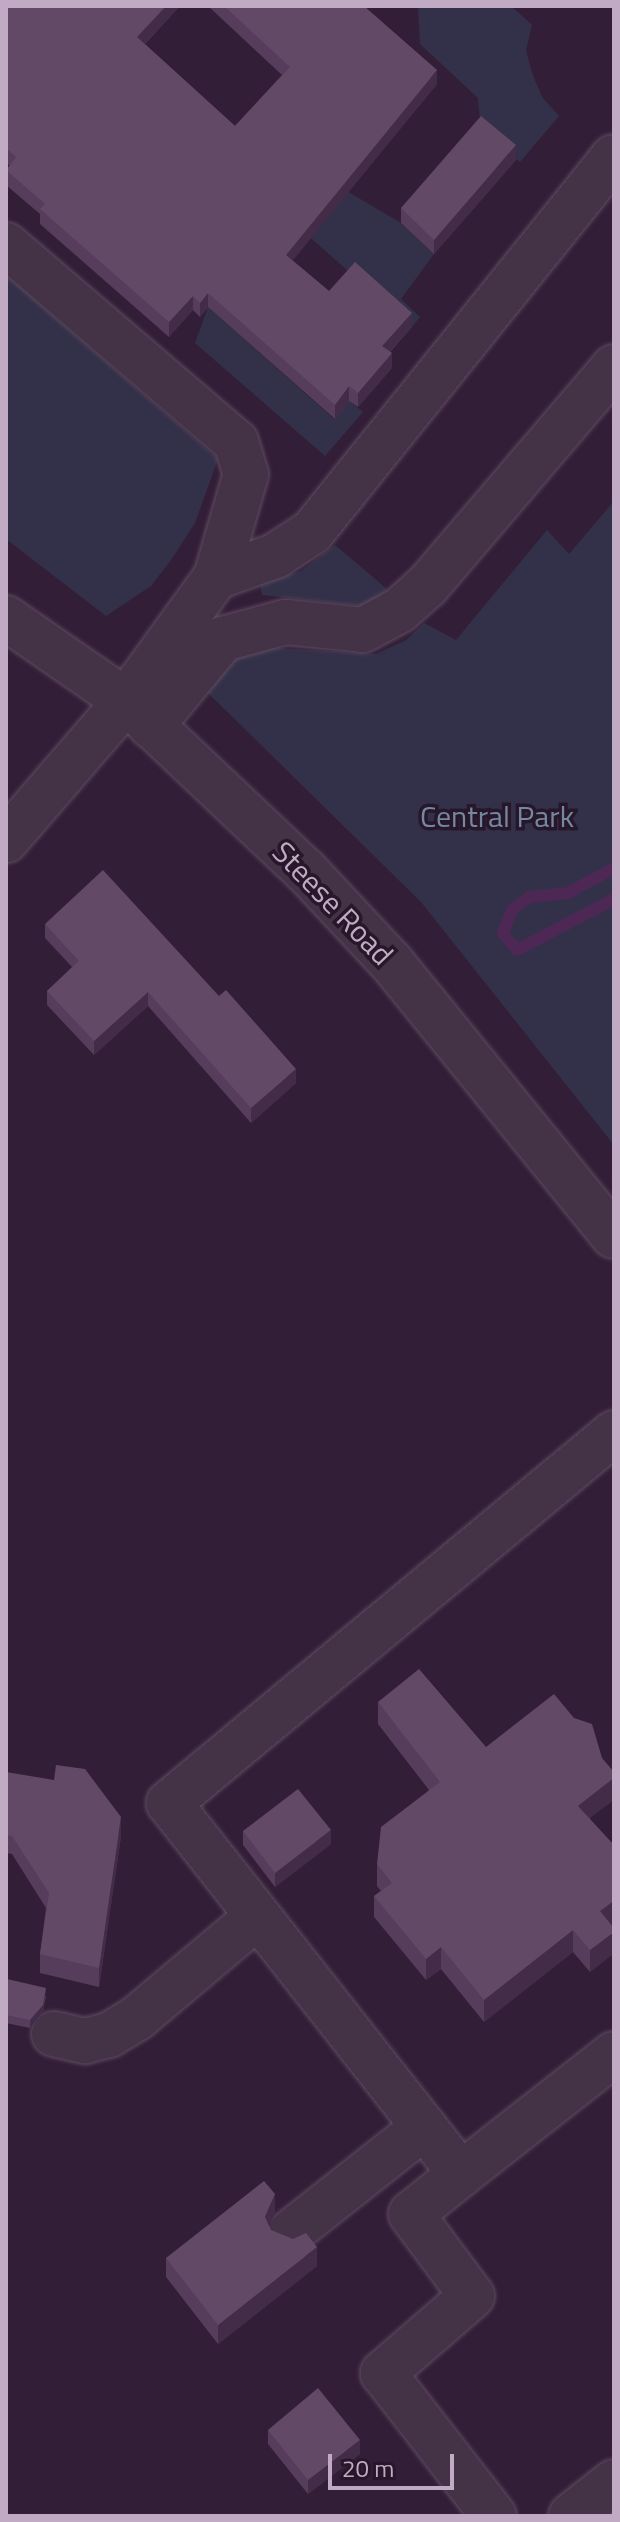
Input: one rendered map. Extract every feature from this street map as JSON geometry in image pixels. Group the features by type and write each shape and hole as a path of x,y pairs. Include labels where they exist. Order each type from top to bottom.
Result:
{"street":[{"path":"216,577 275,556 312,532 614,157"},
{"path":"6,245 236,442 246,474 216,577 139,714"},
{"path":"6,840 223,639 286,622 363,630 400,610 427,586 614,367"},
{"name":"Steese Road","path":"6,618 139,714 306,871 391,962 614,1236"},
{"path":"461,2174 169,1803 614,1433"},
{"path":"54,2034 85,2041 109,2035 137,2018 258,1916"},
{"path":"494,2516 383,2373 472,2296 411,2214 614,2054"},
{"path":"290,2233 424,2127"},
{"path":"571,2516 614,2482"}],"green space":[{"path":"418,6 511,6 532,25 526,50 532,73 542,97 559,116 520,162 481,130 478,98 420,44"},
{"path":"340,187 401,223 434,254 401,299 420,317 412,327 305,233"},
{"path":"6,275 218,459 195,523 171,560 151,586 106,616 6,539"},
{"path":"208,307 334,419 349,401 363,412 325,456 195,343"},
{"name":"Central Park","path":"614,501 614,1145 421,902 206,691 224,658 248,646 376,654 406,640 424,623 456,640 547,530 569,554"},
{"path":"335,545 387,589 371,607 262,595 260,583 301,571"}],"building":[{"path":"6,6 166,6 137,37 235,126 290,67 224,6 364,6 437,70 286,255 329,291 355,262 412,313 382,346 392,353 358,393 349,386 335,405 208,293 200,303 193,296 169,322 40,209 45,204 6,170 16,157 6,148"},
{"path":"481,116 516,145 434,240 401,208"},
{"path":"103,870 219,996 226,990 296,1069 251,1108 148,992 94,1041 47,991 79,961 45,924"},
{"path":"419,1669 486,1747 554,1694 574,1718 592,1724 602,1758 614,1772 614,1778 578,1806 614,1845 614,1901 600,1911 614,1932 590,1950 573,1930 484,2000 441,1947 426,1959 374,1896 392,1883 377,1864 381,1827 440,1782 378,1702"},
{"path":"56,1765 85,1769 121,1817 99,1968 40,1954 49,1893 12,1836 6,1835 6,1772 54,1780"},
{"path":"298,1789 331,1830 275,1873 243,1831"},
{"path":"7,1979 46,1988 43,2005 30,2020 6,2015"},
{"path":"264,2181 275,2194 265,2217 271,2230 293,2239 306,2233 317,2247 218,2325 166,2258"},
{"path":"318,2388 360,2440 308,2480 268,2430"}],"waterway":[{"path":"614,868 568,893 529,897 512,910 503,933 517,950 614,899"}]}
